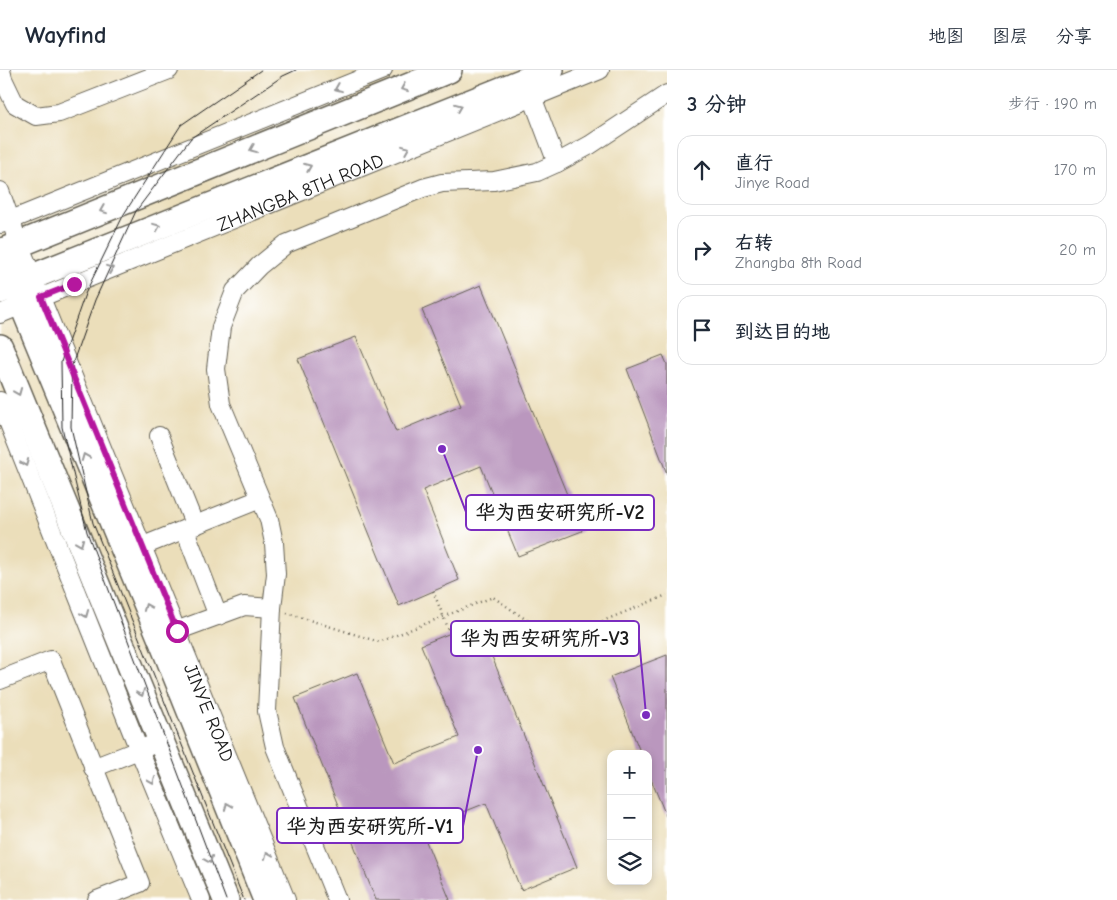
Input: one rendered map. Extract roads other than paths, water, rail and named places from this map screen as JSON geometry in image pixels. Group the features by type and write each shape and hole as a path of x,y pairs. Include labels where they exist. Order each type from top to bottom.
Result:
{"main road":[{"path":"5,250 449,70"},
{"name":"ZHANGBA 8TH ROAD","path":"22,291 529,89 551,70"},
{"name":"JINYE ROAD","path":"5,250 168,634 266,900"},
{"path":"0,347 150,746 226,900"}],"street":[{"path":"1,70 3,79 16,104 36,116 59,113 168,70"},
{"path":"5,223 383,70"},
{"name":"ZHANGBA 8TH ROAD","path":"529,89 600,70"},
{"path":"529,89 558,163"},
{"path":"337,900 275,747 267,711 272,608 276,574 274,543 269,519 222,404 216,368 221,327 236,291 259,266 286,244 414,192 442,183 494,180 537,172 558,163 590,145 667,94"},
{"name":"JINYE ROAD","path":"0,191 5,223 5,250"},
{"name":"JINYE ROAD","path":"22,291 143,546 168,634 286,900"},
{"name":"ZHANGBA 8TH ROAD","path":"0,314 22,291"},
{"path":"0,401 150,746 201,900"},
{"path":"159,436 218,616"},
{"path":"143,546 260,499"},
{"path":"168,634 244,606 272,608"},
{"path":"0,680 50,660 140,882 97,900"},
{"path":"94,768 150,746"}],"tram line":[{"path":"226,900 87,532 62,427 61,362 85,294 124,214 181,125 261,70"},
{"path":"244,900 93,523 71,427 72,365 95,300 136,211 191,138 283,76 296,70"}],"place":[{"name":"华为西安研究所-V2","path":"442,449"},
{"name":"华为西安研究所-V3","path":"646,715"},
{"name":"华为西安研究所-V1","path":"478,750"}]}
